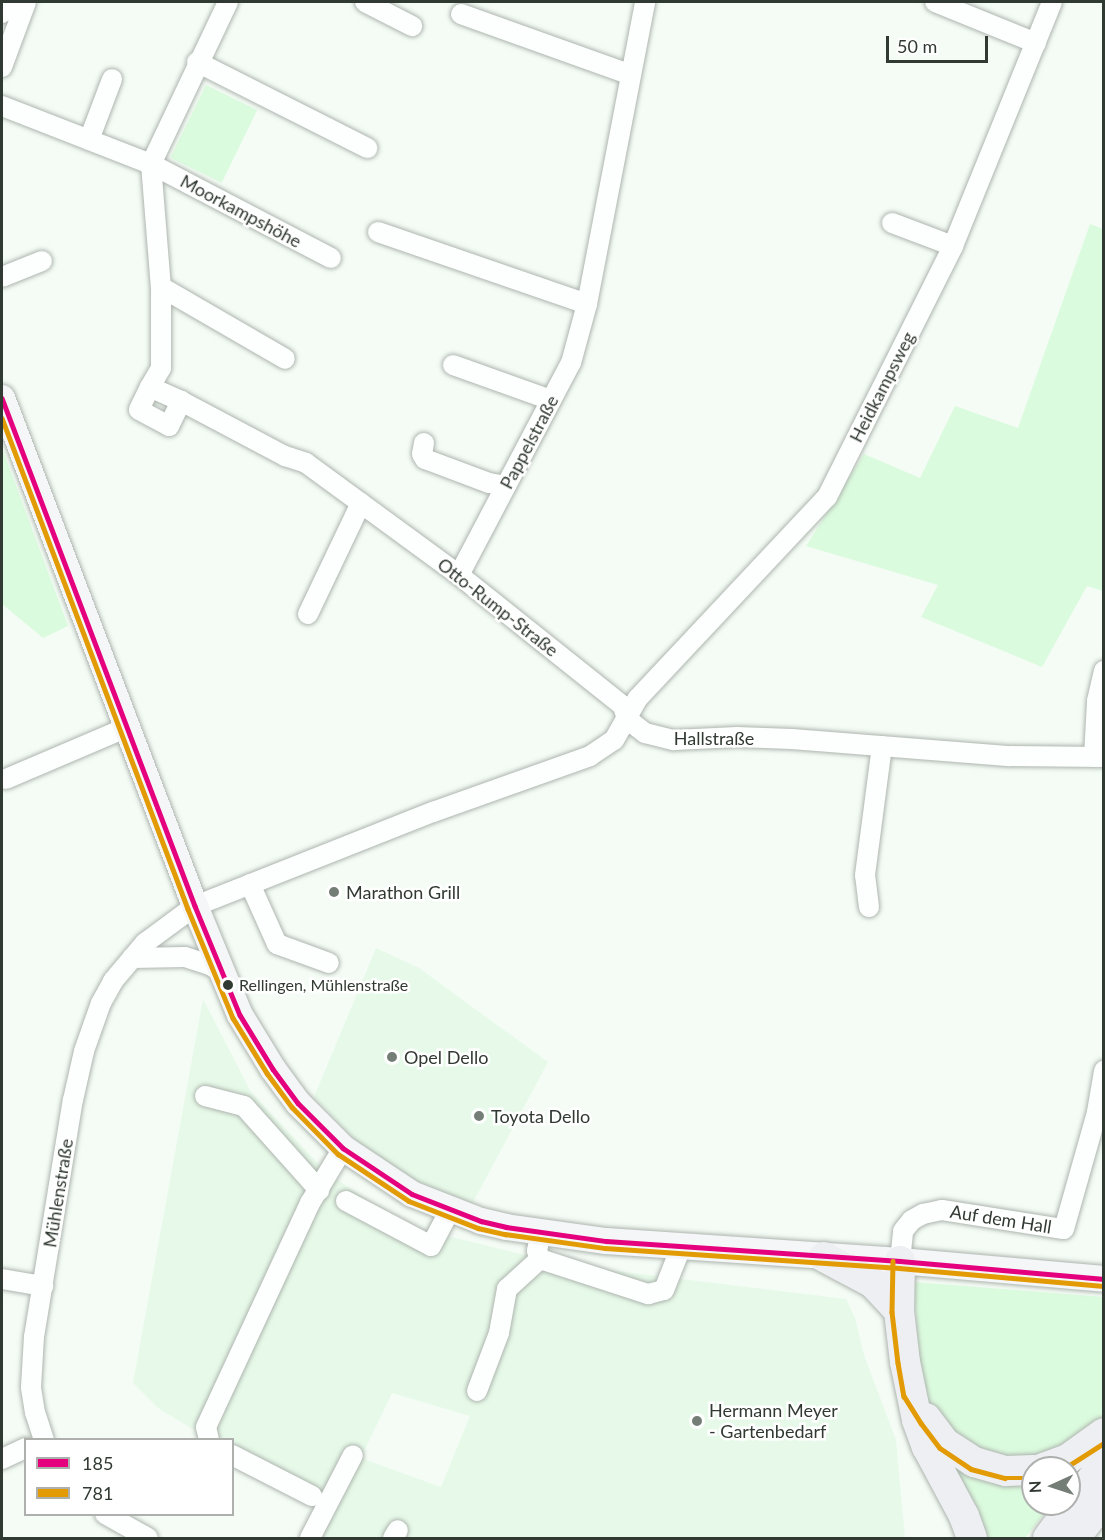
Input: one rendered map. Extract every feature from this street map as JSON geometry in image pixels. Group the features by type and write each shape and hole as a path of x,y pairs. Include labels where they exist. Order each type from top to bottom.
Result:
{"highway":[{"path":"824,1257 873,1283 899,1311"},
{"path":"900,1261 899,1311 911,1393 927,1447 964,1516 972,1539"},
{"path":"911,1393 945,1443 958,1454 989,1468 1021,1470"},
{"path":"1072,1456 1104,1433"},
{"path":"1048,1539 1104,1464"},
{"path":"1075,1539 1104,1500"}],"main road":[{"path":"2,398 195,906 240,1015 273,1069 298,1103 342,1148 412,1194 481,1221 541,1233 681,1247 900,1261 1104,1278"}],"street":[{"path":"2,13 6,2"},
{"path":"2,67 26,2"},
{"name":"Moorkampshöhe","path":"181,400 169,426 139,410 161,368 161,287 151,164 197,62 228,2"},
{"path":"365,2 412,26"},
{"name":"Pappelstraße","path":"459,575 571,363 587,304 629,74 645,2"},
{"path":"935,2 1036,42"},
{"name":"Heidkampsweg","path":"627,719 638,698 827,497 953,246 1052,2"},
{"path":"461,14 629,74"},
{"path":"197,62 367,148"},
{"path":"89,140 112,79"},
{"name":"Moorkampshöhe","path":"2,106 151,164 331,258"},
{"path":"892,223 953,246"},
{"path":"378,232 587,304"},
{"path":"2,277 42,261"},
{"path":"161,287 285,359"},
{"path":"453,365 551,400"},
{"path":"150,387 181,400"},
{"name":"Otto-Rump-Straße","path":"181,400 285,456 306,463 361,502 459,575 623,706 627,719"},
{"path":"424,443 422,454 425,459 489,483 506,486"},
{"path":"308,614 361,502"},
{"path":"1099,757 1097,701 1104,671"},
{"path":"195,906 433,812 599,752 614,740 627,719"},
{"name":"Hallstraße","path":"627,719 645,733 674,740 748,737 1010,756 1099,757"},
{"path":"6,779 128,727"},
{"path":"869,907 865,875 882,746"},
{"path":"249,884 277,944 329,963"},
{"name":"Mühlenstraße","path":"43,1438 35,1413 30,1367 73,1100 84,1051 106,993 132,958 158,932 195,906"},
{"path":"132,958 185,957 210,965 221,972"},
{"name":"Auf dem Hall","path":"900,1261 903,1232 912,1220 923,1214 942,1210 975,1213 1007,1222 1064,1229 1097,1112 1104,1071"},
{"path":"205,1096 244,1106 319,1190"},
{"path":"208,1438 206,1427 319,1190 342,1148"},
{"path":"346,1201 431,1246 450,1210"},
{"path":"540,1259 537,1251 541,1233"},
{"path":"540,1259 638,1292 657,1294 664,1290 681,1247"},
{"path":"477,1391 499,1333 507,1289 540,1259"},
{"path":"2,1279 43,1286"},
{"path":"2,1460 24,1449"},
{"path":"310,1539 353,1455"},
{"path":"234,1456 312,1496"},
{"path":"107,1516 148,1539"}],"shaded area":[{"path":"376,948 419,968 548,1062 470,1208 414,1183 358,1143 314,1097"},
{"path":"203,999 251,1092 324,1170 402,1225 566,1265 846,1299 855,1318 864,1355 896,1440 905,1538 302,1538 319,1506 234,1454 234,1438 207,1438 158,1408 133,1383","holes":["392,1393 470,1416 441,1487 361,1458"]}],"green space":[{"path":"206,85 257,110 222,183 170,158"},
{"path":"1090,224 1103,229 1103,591 1087,586 1042,667 921,617 938,585 806,546 864,454 920,478 955,406 1018,428"},
{"path":"2,448 68,626 43,638 2,604"},
{"path":"914,1282 1103,1297 1103,1421 1054,1456 1021,1456 1021,1461 996,1462 934,1417 920,1382"},
{"path":"933,1439 1021,1472 1021,1516 1042,1516 1025,1538 981,1538"}],"transit line":[{"name":"185","path":"2,398 195,906 240,1015 273,1069 298,1103 343,1148 412,1194 481,1221 506,1227 606,1241 900,1261 1104,1279"},
{"name":"781","path":"2,418 188,909 233,1018 267,1073 292,1107 338,1154 409,1201 478,1228 505,1234 605,1248 899,1268 1103,1286"},
{"name":"781","path":"893,1261 892,1312 904,1396 940,1448 971,1469 1005,1478 1021,1478"},
{"name":"781","path":"1081,1458 1104,1443"}],"place":[{"name":"Marathon Grill","path":"334,892"},
{"name":"Rellingen, Mühlenstraße","path":"228,985"},
{"name":"Opel Dello","path":"392,1057"},
{"name":"Toyota Dello","path":"479,1116"},
{"name":"Hermann Meyer - Gartenbedarf","path":"697,1421"}]}
